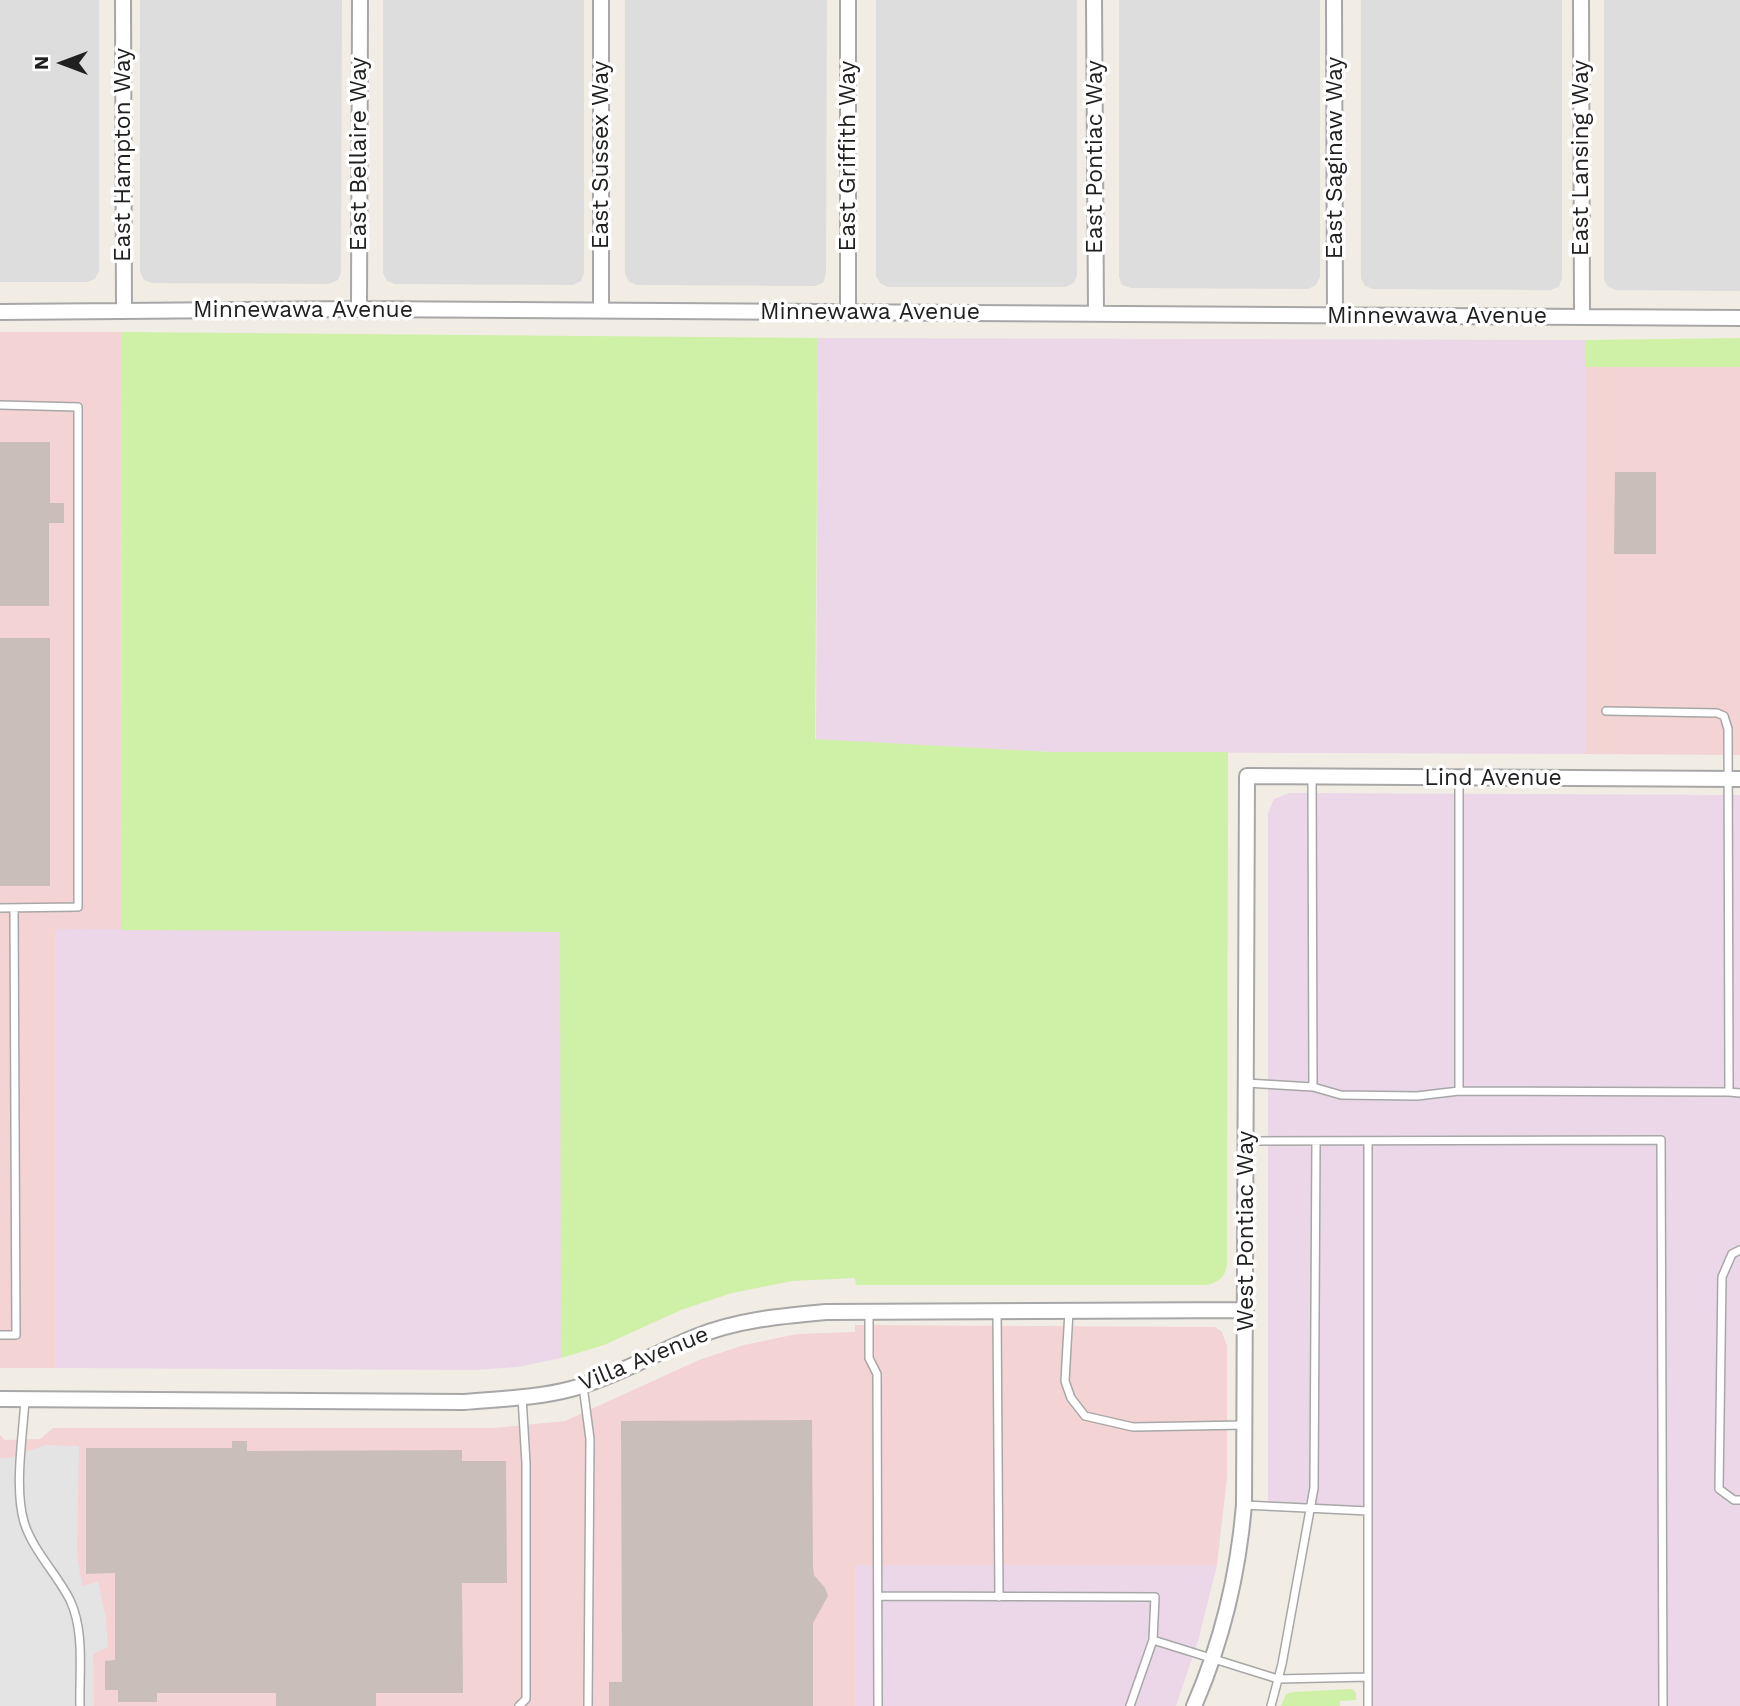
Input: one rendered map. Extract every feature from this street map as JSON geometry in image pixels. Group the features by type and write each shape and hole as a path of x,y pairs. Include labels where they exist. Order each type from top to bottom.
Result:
{"street":[{"name":"East Hampton Way","path":"123,0 124,311"},
{"name":"East Bellaire Way","path":"359,309 360,0"},
{"name":"East Sussex Way","path":"601,0 601,310"},
{"name":"East Griffith Way","path":"848,0 848,312"},
{"name":"East Pontiac Way","path":"1094,0 1096,314"},
{"name":"East Saginaw Way","path":"1334,0 1335,315"},
{"name":"East Lansing Way","path":"1581,0 1582,316"},
{"name":"Minnewawa Avenue","path":"0,312 359,309 1740,318"},
{"name":"Lind Avenue","path":"1247,776 1735,779"},
{"name":"West Pontiac Way","path":"1194,1706 1213,1658 1234,1582 1241,1547 1244,1505 1247,776"},
{"name":"Villa Avenue","path":"0,1399 464,1402 522,1397 583,1385 616,1374 696,1336 773,1316 869,1311 1246,1310"},
{"name":"West Pontiac Way","path":"1200,1706 1205,1680"}],"lane":[{"path":"0,405 78,407 78,907 0,908"},
{"path":"1606,711 1717,713 1724,716 1735,779 1729,1092"},
{"path":"1312,777 1313,1087"},
{"path":"1459,1091 1460,777"},
{"path":"0,1335 16,1335 14,908"},
{"path":"1246,1083 1313,1087 1341,1095 1417,1096 1459,1091 1740,1094"},
{"path":"1246,1141 1661,1140 1663,1706"},
{"path":"1271,1706 1314,1488 1316,1141"},
{"path":"1368,1141 1368,1706"},
{"path":"1740,1250 1732,1254 1722,1277 1719,1489 1734,1500 1740,1500"},
{"path":"1069,1310 1065,1381 1071,1398 1085,1416 1133,1427 1245,1425"},
{"path":"869,1311 869,1358 877,1374 878,1706"},
{"path":"997,1311 999,1597"},
{"path":"583,1385 590,1438 588,1706"},
{"path":"519,1706 526,1699 526,1463 522,1397"},
{"path":"25,1399 21,1500 24,1522 72,1604 79,1628 80,1706"},
{"path":"1244,1505 1368,1511"},
{"path":"878,1596 1155,1597 1153,1640 1130,1706"},
{"path":"1153,1640 1278,1679 1368,1677"}],"shaded area":[{"path":"0,0 99,0 99,271 95,279 87,282 0,282"},
{"path":"140,0 342,0 341,272 338,280 329,284 152,283 144,280 140,272"},
{"path":"383,0 584,0 584,273 581,281 573,285 395,284 387,281 383,273"},
{"path":"625,0 827,0 826,274 823,283 815,286 637,285 629,282 625,274"},
{"path":"876,0 1077,0 1077,275 1074,283 1066,287 888,287 880,283 876,276"},
{"path":"1119,0 1320,0 1320,277 1316,285 1308,289 1131,288 1122,285 1119,277"},
{"path":"1361,0 1562,0 1562,278 1559,287 1550,290 1373,289 1365,286 1361,278"},
{"path":"1604,0 1740,0 1740,291 1616,290 1608,287 1604,280"},
{"path":"0,332 121,332 122,930 55,930 55,1368 0,1368"},
{"path":"818,338 1585,340 1585,754 1051,752 816,740"},
{"path":"1585,367 1740,367 1740,755 1585,754"},
{"path":"1289,793 1740,795 1740,1706 1368,1706 1368,1512 1268,1506 1268,813 1274,799"},
{"path":"55,929 561,931 561,1358 518,1367 474,1370 55,1368"},
{"path":"855,1325 1215,1327 1222,1332 1227,1346 1227,1477 1217,1565 856,1565 855,1706 0,1706 0,1435 5,1440 40,1439 53,1428 494,1428 565,1421 699,1360 744,1345 797,1334 855,1332"},
{"path":"45,1445 79,1446 77,1554 82,1586 98,1582 106,1618 108,1647 93,1654 94,1706 0,1706 0,1458 10,1458"},
{"path":"855,1565 1217,1565 1198,1641 1176,1706 855,1706"}],"green space":[{"path":"121,332 818,338 815,739 1051,752 1228,752 1227,1265 1223,1276 1207,1285 856,1285 855,1278 792,1281 732,1293 681,1310 604,1345 561,1358 560,932 122,930"},
{"path":"1740,338 1740,367 1585,367 1585,340"},
{"path":"1352,1689 1356,1693 1356,1700 1340,1701 1340,1706 1281,1706 1286,1694 1293,1692"}],"building":[{"path":"0,442 50,442 50,503 64,503 64,523 49,523 49,606 0,606"},
{"path":"1615,472 1656,472 1656,554 1614,554"},
{"path":"0,638 50,638 50,886 0,886"},
{"path":"812,1420 813,1567 814,1575 828,1596 813,1623 813,1706 609,1706 609,1682 622,1682 621,1421"},
{"path":"232,1441 247,1441 247,1451 462,1450 462,1461 506,1461 507,1583 462,1583 463,1693 376,1693 376,1706 276,1706 276,1693 157,1693 157,1702 118,1702 118,1690 105,1690 105,1661 115,1660 115,1573 86,1574 86,1448 232,1448"}]}
